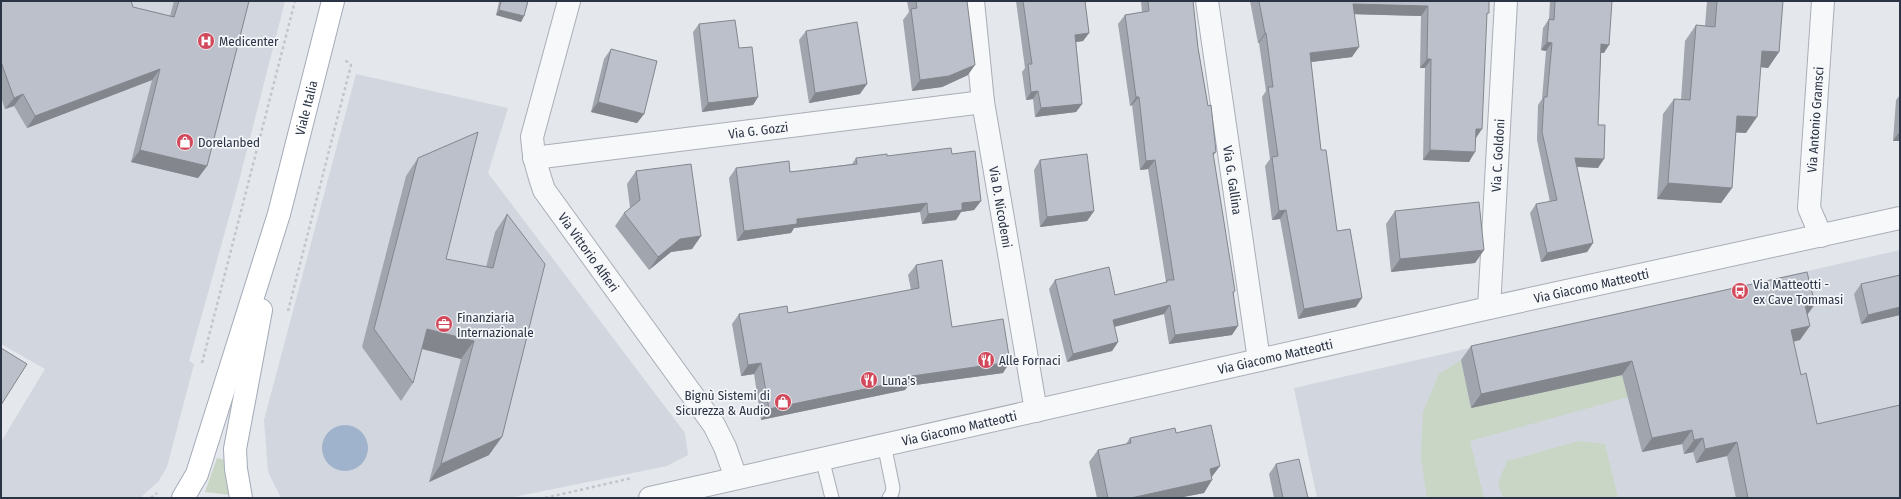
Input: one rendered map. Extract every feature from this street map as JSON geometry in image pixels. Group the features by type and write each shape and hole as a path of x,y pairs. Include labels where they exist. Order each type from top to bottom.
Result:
{"main road":[{"name":"Viale Italia","path":"279,214 334,1"},
{"path":"183,498 197,474 279,214"},
{"path":"241,498 236,469 235,449 279,214"}],"street":[{"name":"Via Vittorio Alfieri","path":"569,1 532,137 534,158 544,190 714,425 725,447 736,478"},
{"name":"Via D. Nicodemi","path":"973,1 983,102 1036,411"},
{"name":"Via G. Gallina","path":"1207,1 1259,360"},
{"name":"Via C. Goldoni","path":"1489,308 1506,1"},
{"name":"Via Antonio Gramsci","path":"1821,236 1809,208 1823,1"},
{"name":"Via G. Gozzi","path":"534,158 983,102"},
{"name":"Via Giacomo Matteotti","path":"650,498 1489,308 1900,218"}],"lane":[{"path":"884,444 893,488 889,498"},
{"path":"822,458 832,498"}],"path":[{"path":"202,364 295,1"},
{"path":"287,315 351,65"},
{"path":"545,498 638,477"},
{"path":"151,498 161,489"}],"shaded area":[{"path":"1,1 285,1 238,185 189,361 194,364 167,467 158,482 140,498 1,498 1,442 45,369 1,344"},
{"path":"356,74 508,108 488,173 685,433 688,455 667,466 509,498 281,498 268,472 264,420"},
{"path":"1900,250 1900,498 1317,498 1294,388"}],"green space":[{"path":"1710,356 1714,378 1628,397 1470,441 1484,498 1427,498 1421,458 1423,412 1439,374 1461,360 1471,407"},
{"path":"1579,441 1605,444 1618,498 1503,498 1498,483 1507,461"},
{"path":"217,458 225,460 230,495 205,492"}],"water":[{"path":"345,425 358,429 364,435 368,448 364,461 358,467 345,471 332,467 326,461 322,448 326,435 332,429"}],"building":[{"path":"1,1 131,1 133,7 174,17 179,1 249,1 207,166 140,150 160,69 35,116 23,94 14,98 1,62"},
{"path":"501,1 528,1 524,16 499,10"},
{"path":"916,1 967,1 975,65 949,76 920,80 911,9 917,8"},
{"path":"1023,1 1085,1 1089,33 1075,35 1082,104 1041,108 1038,91 1031,92 1028,64 1032,64"},
{"path":"1148,1 1193,1 1198,48 1208,106 1211,105 1216,152 1213,153 1235,291 1233,292 1238,326 1175,335 1170,305 1113,320 1118,342 1073,354 1055,280 1109,267 1115,295 1167,282 1167,280 1174,280 1155,160 1146,161 1139,97 1136,97 1125,15 1149,11"},
{"path":"1259,1 1489,1 1489,13 1487,13 1482,129 1476,129 1475,152 1430,150 1431,59 1427,59 1428,6 1353,4 1359,47 1310,53 1321,150 1326,150 1337,231 1350,229 1362,298 1304,309 1286,210 1279,211 1272,157 1278,156 1268,87 1273,87 1266,33"},
{"path":"1555,1 1612,1 1609,45 1601,44 1598,125 1605,125 1604,159 1575,158 1593,243 1547,253 1536,204 1557,200 1542,132 1544,97 1547,97 1552,43 1547,42 1549,19 1554,20"},
{"path":"1717,1 1783,1 1779,52 1762,51 1757,117 1737,116 1732,188 1668,183 1674,99 1690,100 1696,25 1715,27"},
{"path":"735,20 739,48 752,47 758,97 708,103 699,24"},
{"path":"857,22 867,84 815,93 806,31"},
{"path":"611,49 657,61 644,114 598,102"},
{"path":"478,132 446,259 493,268 507,214 545,264 502,437 441,464 474,341 427,329 413,383 374,329 418,158"},
{"path":"951,148 952,154 975,151 981,201 962,203 962,210 928,214 927,203 797,219 797,224 744,231 736,168 789,161 790,172 857,164 856,158 887,154 887,156"},
{"path":"1087,154 1094,211 1047,217 1040,160"},
{"path":"691,164 701,236 680,239 658,257 624,213 640,200 636,171"},
{"path":"1479,202 1484,250 1400,259 1395,211"},
{"path":"942,260 952,327 1003,319 1010,362 912,376 913,379 769,409 761,363 748,365 739,314 787,306 788,313 919,288 916,265"},
{"path":"1807,272 1815,304 1805,305 1810,326 1791,330 1801,375 1806,373 1817,424 1900,405 1900,498 1748,498 1737,442 1705,449 1703,438 1694,440 1692,430 1652,438 1632,361 1481,394 1471,346"},
{"path":"1900,275 1900,307 1868,315 1861,284"},
{"path":"1,348 27,364 1,405"},
{"path":"1211,425 1220,466 1210,469 1212,480 1131,498 1108,498 1098,450 1131,443 1130,438 1175,428 1176,433"},
{"path":"1299,459 1308,498 1283,498 1276,464"}],"place":[{"name":"Medicenter","path":"206,41"},
{"name":"Dorelanbed","path":"185,142"},
{"name":"Via Matteotti - ex Cave Tommasi","path":"1740,291"},
{"name":"Finanziaria Internazionale","path":"444,324"},
{"name":"Alle Fornaci","path":"986,360"},
{"name":"Luna's","path":"869,380"},
{"name":"Bignù Sistemi di Sicurezza & Audio","path":"783,402"}]}
